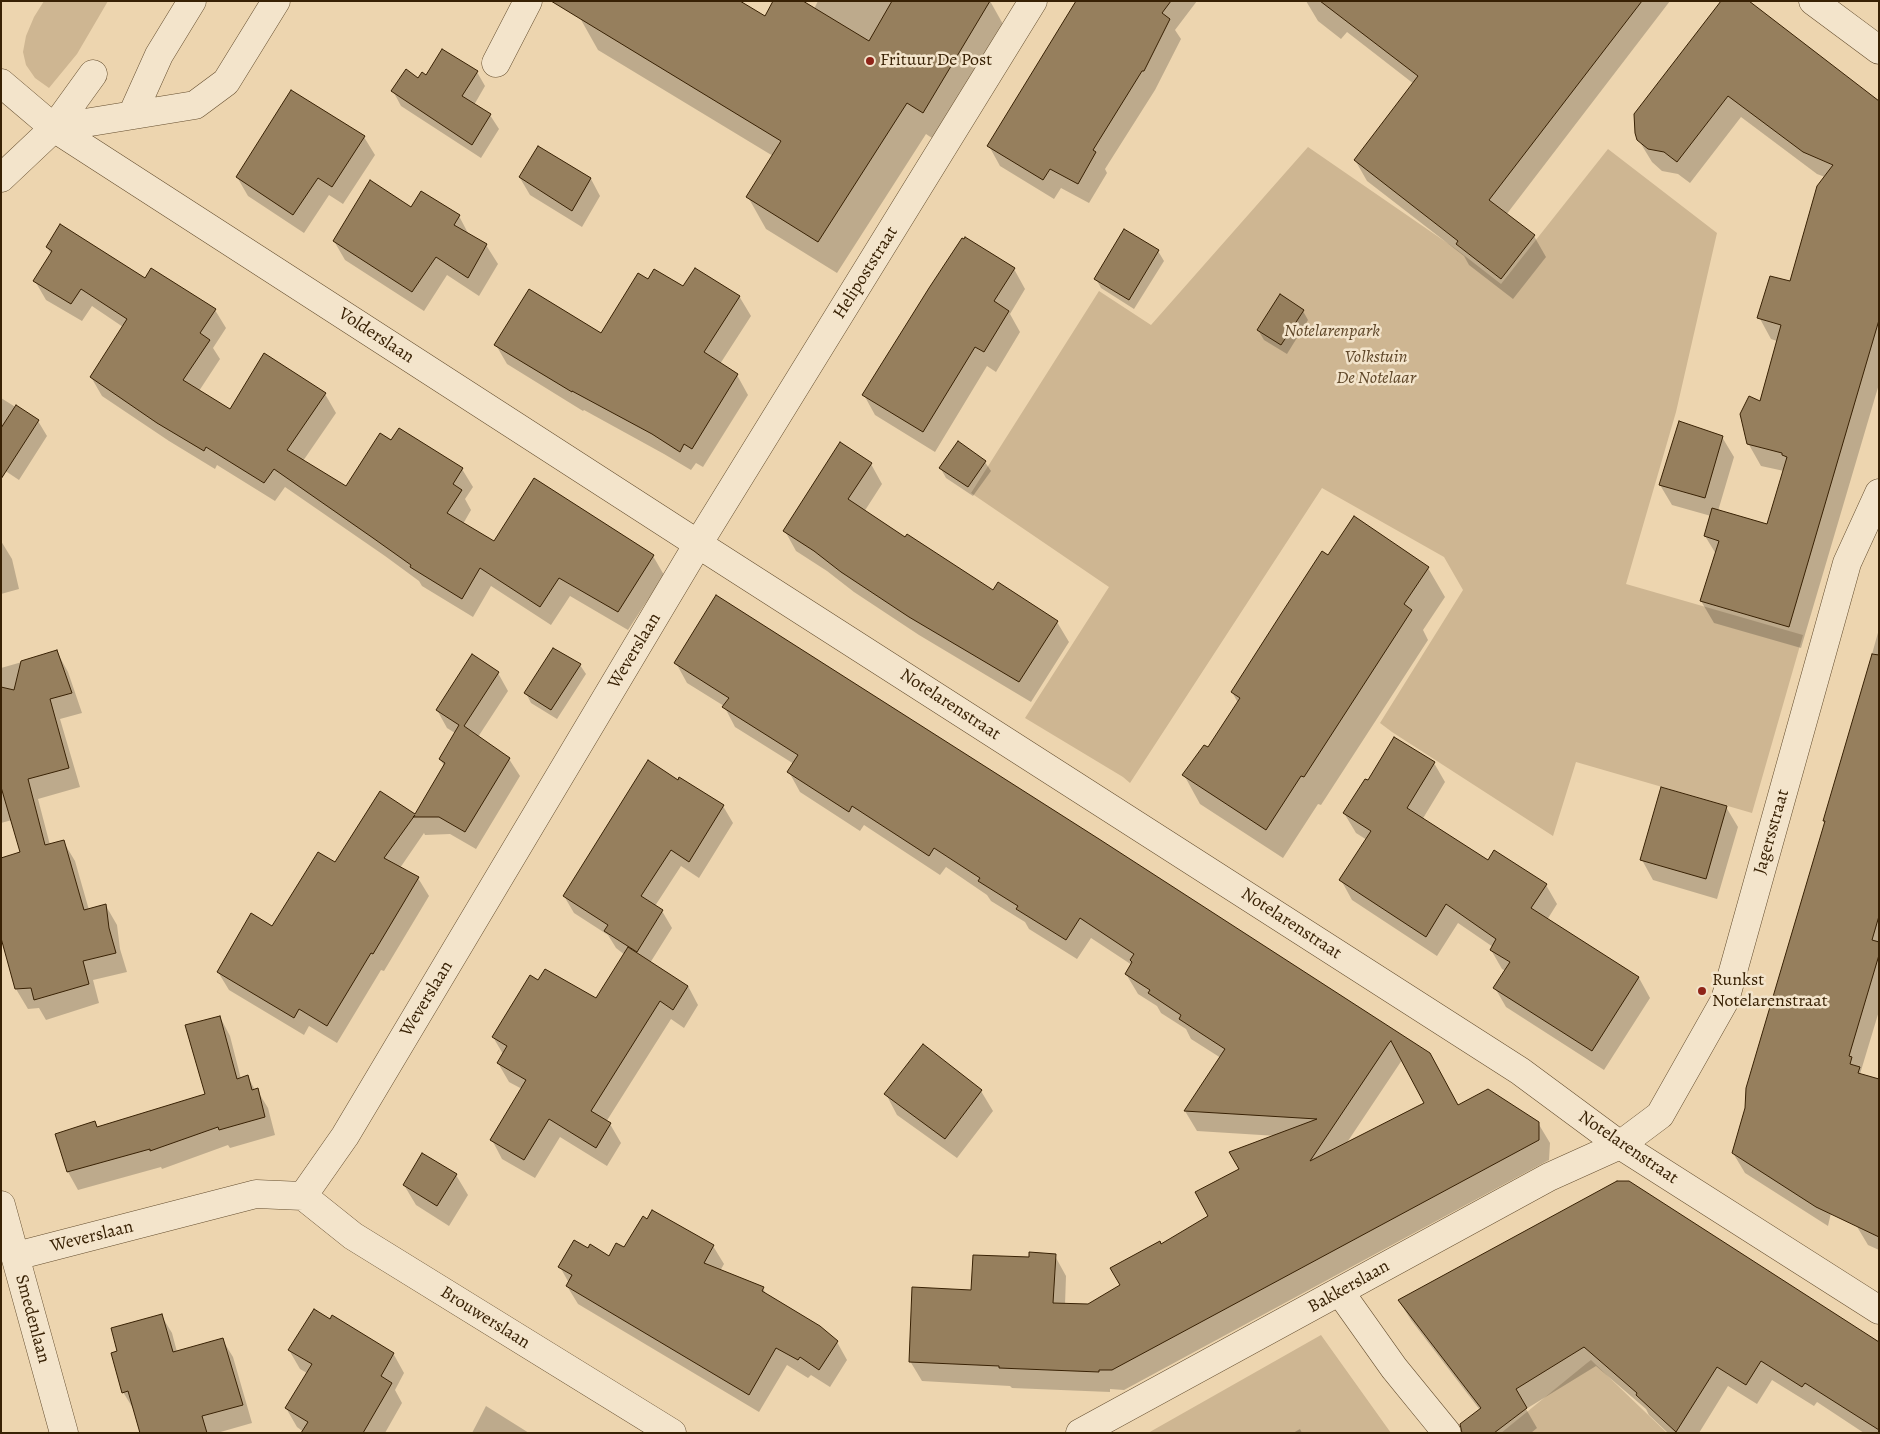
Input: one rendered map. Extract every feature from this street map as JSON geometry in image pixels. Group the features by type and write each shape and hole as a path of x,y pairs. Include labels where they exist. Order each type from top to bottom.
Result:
{"street":[{"path":"132,115 159,55 192,1"},
{"path":"54,128 195,105 226,82 276,1"},
{"path":"496,63 528,1"},
{"name":"Helipoststraat","path":"698,544 1034,1"},
{"path":"1813,1 1879,50"},
{"path":"1,178 54,128 94,74"},
{"name":"Volderslaan","path":"1,83 54,128 698,544"},
{"name":"Jagersstraat","path":"1620,1145 1660,1115 1725,1000 1847,563 1879,493"},
{"name":"Notelarenstraat","path":"698,544 1520,1071 1620,1145 1879,1310"},
{"name":"Weverslaan","path":"16,1256 256,1194 303,1196 345,1136 698,544"},
{"name":"Bakkerslaan","path":"1080,1433 1549,1176 1620,1145"},
{"name":"Brouwerslaan","path":"303,1196 354,1236 672,1433"},
{"name":"Smedenlaan","path":"1,1205 64,1433"},
{"path":"1340,1292 1394,1368 1447,1433"}],"green space":[{"path":"44,1 108,1 77,54 49,88 35,78 26,65 23,52 26,36 34,17"},
{"name":"Notelarenpark","path":"1308,147 1456,249 1501,284 1608,149 1717,233 1676,412 1626,584 1803,635 1752,813 1576,762 1553,836 1380,723 1463,590 1444,557 1322,488 1130,783 1025,718 1109,587 971,493 1099,291 1151,325"},
{"path":"1321,1335 1391,1433 1148,1433"},
{"path":"1591,1360 1667,1433 1501,1433 1587,1363"}],"building":[{"path":"551,1 740,1 765,16 773,1 803,1 869,41 892,1 990,1 923,113 907,103 818,242 746,197 781,141"},
{"path":"1076,1 1171,1 1162,13 1170,19 1144,71 1142,71 1093,150 1096,152 1078,184 1050,169 1043,180 987,146"},
{"path":"1320,1 1642,1 1489,200 1535,235 1501,279 1456,244 1458,241 1354,160 1418,76"},
{"path":"1721,1 1749,1 1879,101 1879,320 1789,627 1700,601 1719,541 1704,536 1712,508 1767,524 1787,457 1782,455 1782,453 1747,444 1740,414 1749,396 1760,401 1781,325 1757,318 1770,276 1790,281 1817,186 1833,165 1803,152 1728,96 1677,162 1664,152 1648,149 1637,140 1635,133 1634,114"},
{"path":"442,49 478,71 462,96 491,114 472,145 391,91 406,69 418,78 422,72 426,75"},
{"path":"291,90 365,136 332,187 318,178 293,215 236,177"},
{"path":"538,146 591,178 572,211 519,177"},
{"path":"370,180 411,207 421,191 460,215 454,225 487,244 468,278 436,257 412,292 333,241"},
{"path":"60,224 145,278 151,268 216,309 200,333 210,340 183,380 230,409 264,353 326,393 287,450 346,486 380,433 391,440 399,428 463,468 453,484 462,490 447,513 494,541 534,478 654,555 618,612 559,578 540,607 480,568 462,599 410,567 411,565 274,469 264,483 206,447 204,451 157,423 90,377 127,319 81,289 71,304 33,281 52,251 46,247"},
{"path":"1124,229 1159,250 1129,300 1094,279"},
{"path":"965,237 1015,268 994,301 1009,311 984,352 975,347 923,432 862,395 929,288 962,238 964,239"},
{"path":"695,268 740,296 704,352 738,374 692,449 684,444 680,452 652,434 572,392 494,345 529,289 601,333 638,273 648,279 654,269 683,286"},
{"path":"1280,294 1304,310 1281,345 1257,330"},
{"path":"16,405 39,420 1,479 1,428"},
{"path":"1679,421 1723,436 1705,498 1659,485"},
{"path":"958,441 986,461 968,487 939,468"},
{"path":"840,442 872,463 848,499 905,537 907,534 993,590 998,582 1058,621 1019,682 909,617 783,531"},
{"path":"1354,516 1429,567 1404,604 1412,610 1304,777 1301,776 1266,830 1182,775 1204,745 1208,747 1240,698 1231,692 1322,551 1328,555"},
{"path":"716,595 1430,1053 1458,1105 1488,1089 1539,1122 1539,1140 1112,1370 1099,1370 1099,1372 909,1362 912,1287 971,1290 973,1255 1029,1257 1029,1252 1056,1254 1053,1303 1088,1304 1120,1285 1110,1268 1160,1241 1161,1244 1208,1216 1195,1192 1239,1169 1229,1152 1317,1119 1184,1111 1225,1049 1179,1019 1181,1015 1148,993 1150,990 1125,974 1134,954 1080,918 1066,940 1016,909 1018,906 978,881 980,878 934,848 929,856 852,806 849,812 787,772 798,755 722,707 729,698 674,663","holes":["1391,1041 1424,1103 1310,1161"]},
{"path":"553,648 581,664 551,710 524,693"},
{"path":"57,650 72,693 50,699 69,768 28,779 45,845 64,840 84,910 106,904 109,928 116,953 83,961 89,984 34,1000 31,988 15,989 1,938 1,858 20,852 1,787 1,687 14,690 21,661"},
{"path":"472,654 499,672 464,726 510,758 465,832 439,817 414,817 384,858 419,877 327,1026 299,1009 294,1018 217,972 251,913 272,926 318,852 335,862 380,791 415,814 445,763 439,759 459,725 436,710"},
{"path":"1872,654 1879,655 1879,916 1872,940 1879,942 1879,955 1849,1056 1852,1057 1850,1064 1860,1067 1858,1073 1879,1079 1879,1237 1816,1207 1732,1153 1745,1108 1746,1088"},
{"path":"1394,737 1435,762 1407,808 1488,860 1494,850 1547,884 1531,908 1639,977 1592,1051 1493,988 1510,962 1490,950 1496,939 1446,904 1426,937 1339,880 1371,831 1343,813 1365,779 1368,780"},
{"path":"648,760 678,780 679,777 724,805 689,862 671,850 641,896 663,910 637,952 604,931 608,925 563,896"},
{"path":"1661,787 1727,806 1706,879 1640,860"},
{"path":"628,947 688,986 673,1010 660,1001 591,1111 611,1123 596,1148 549,1119 524,1160 490,1140 526,1080 497,1063 507,1046 492,1037 530,975 538,980 545,969 596,998"},
{"path":"220,1016 237,1079 248,1075 252,1090 258,1088 265,1117 219,1130 218,1127 150,1151 150,1149 67,1172 55,1134 95,1121 97,1127 205,1094 185,1025"},
{"path":"923,1044 982,1090 945,1139 884,1094"},
{"path":"422,1153 457,1174 437,1206 403,1185"},
{"path":"1617,1181 1629,1181 1879,1342 1879,1430 1805,1383 1802,1387 1761,1361 1746,1385 1717,1367 1676,1432 1636,1395 1637,1393 1584,1347 1516,1389 1527,1408 1494,1433 1462,1433 1460,1424 1481,1408 1398,1300"},
{"path":"652,1210 714,1245 704,1263 764,1287 762,1291 820,1326 838,1341 819,1370 800,1357 798,1360 776,1348 749,1395 566,1286 572,1275 558,1267 574,1240 588,1248 590,1244 609,1256 616,1243 624,1247 643,1216 647,1219"},
{"path":"314,1309 330,1319 332,1315 394,1353 381,1376 392,1383 363,1433 301,1433 308,1422 285,1408 312,1364 288,1350"},
{"path":"162,1314 173,1352 223,1338 243,1405 202,1416 207,1433 140,1433 128,1391 122,1393 111,1353 117,1351 111,1328"}],"place":[{"name":"Frituur De Post","path":"870,61"},
{"name":"Runkst Notelarenstraat","path":"1702,991"}],"park label":[{"name":"Volkstuin De Notelaar","path":"1376,368"}]}
